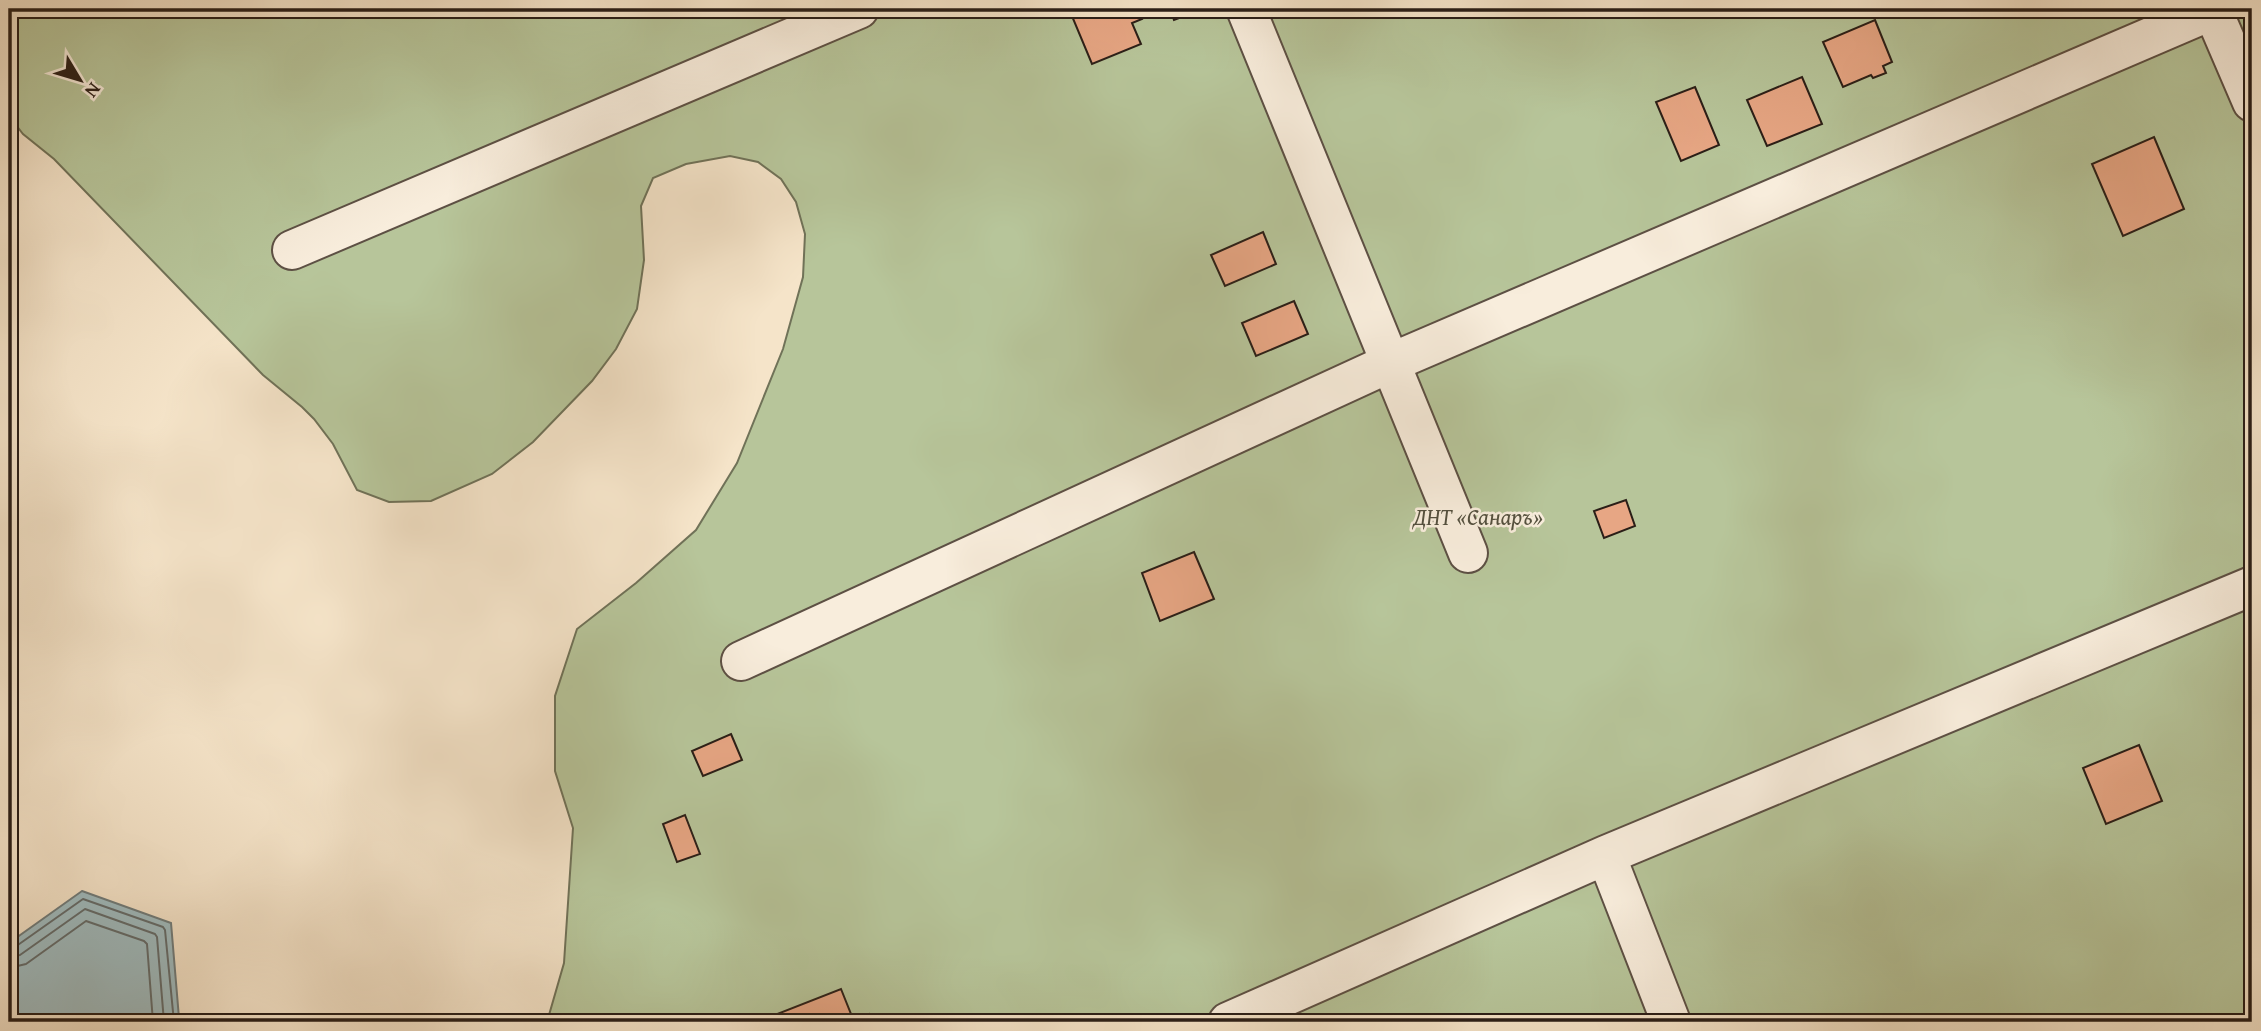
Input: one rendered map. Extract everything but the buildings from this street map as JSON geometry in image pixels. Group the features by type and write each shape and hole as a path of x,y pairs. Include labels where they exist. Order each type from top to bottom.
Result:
{"street":[{"path":"292,250 859,9"},
{"path":"1246,9 1468,553"},
{"path":"741,661 1390,363 2213,9 2252,102"},
{"path":"1228,1022 1606,855 2252,586"},
{"path":"1606,855 1671,1022"}],"green space":[{"name":"ДНТ «Санаръ»","path":"9,9 2252,9 2252,1022 547,1022 564,963 573,828 555,771 555,696 577,629 636,583 696,530 737,463 783,349 803,277 805,234 796,202 781,179 758,162 730,156 686,164 653,178 641,206 644,260 637,309 616,349 592,381 533,442 492,474 431,501 389,502 357,490 333,444 314,419 263,375 54,159 23,134 9,116"}],"water":[{"path":"82,891 171,923 179,1018 183,1022 9,1022 9,943"}]}
